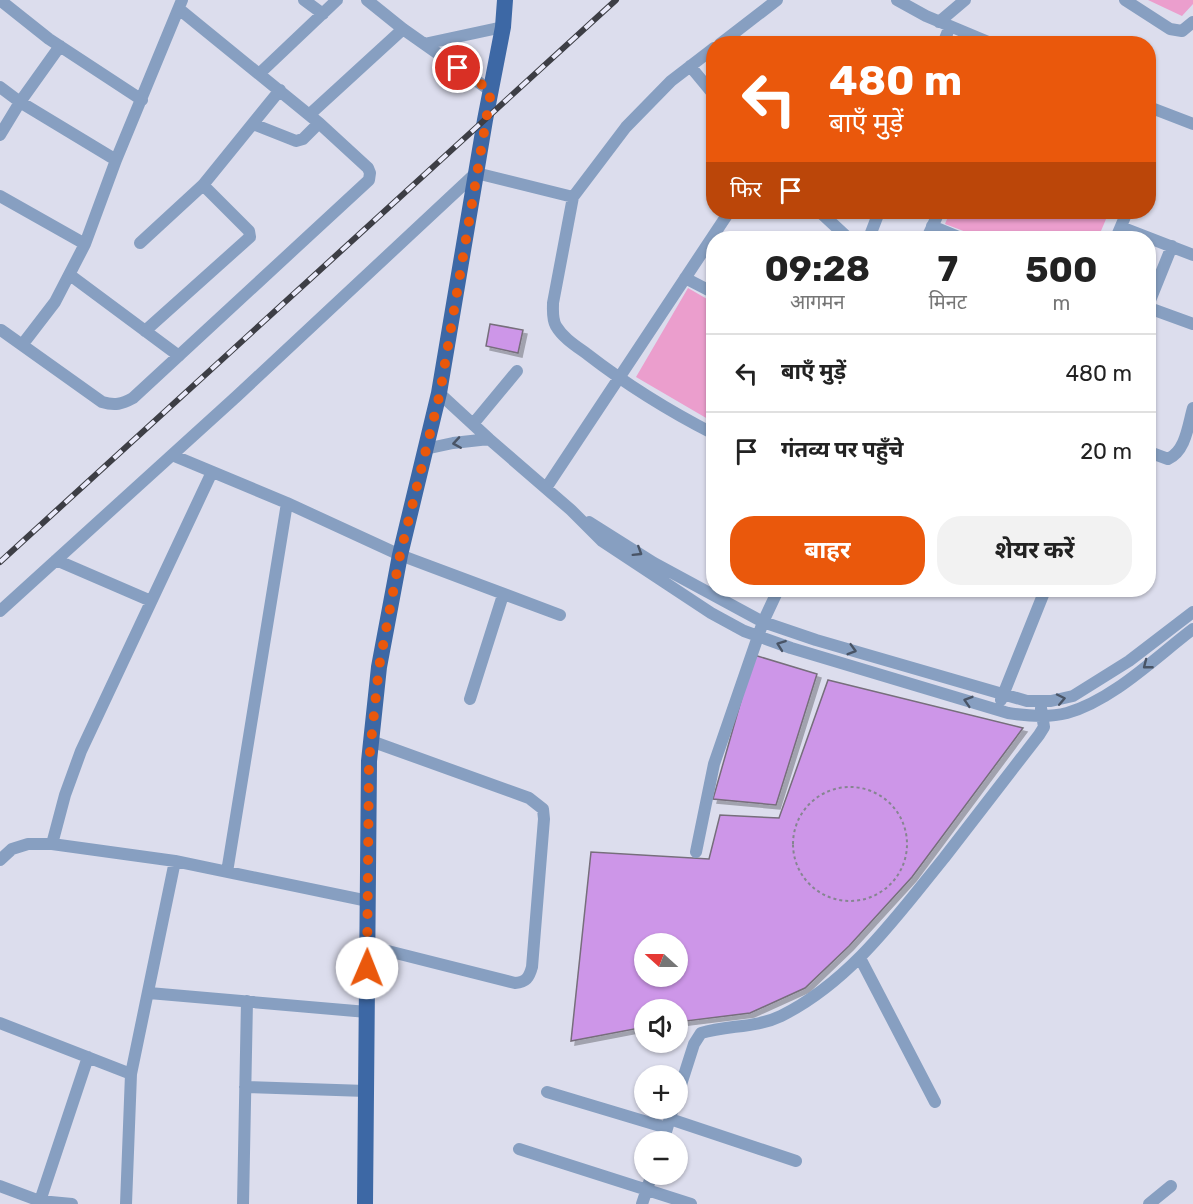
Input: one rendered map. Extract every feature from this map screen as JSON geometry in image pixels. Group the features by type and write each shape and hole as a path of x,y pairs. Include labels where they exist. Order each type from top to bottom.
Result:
{"main road":[{"path":"365,1204 369,761 379,667 400,555 440,393 476,173 503,27 505,0"}],"street":[{"path":"0,0 60,46 142,100"},
{"path":"304,0 323,14"},
{"path":"260,73 338,0"},
{"path":"367,0 403,29 491,91"},
{"path":"730,36 777,0"},
{"path":"897,0 909,9 974,36"},
{"path":"944,36 945,24 964,0"},
{"path":"1125,0 1170,29 1182,30 1193,22"},
{"path":"1,330 22,345 102,402 116,405 133,398 369,180 368,168 180,4 116,160 85,244 55,302 22,345"},
{"path":"424,44 503,27"},
{"path":"309,115 403,29"},
{"path":"0,135 20,102 60,46"},
{"path":"706,54 670,81 626,127 573,197 552,315 555,325 566,338 618,379 706,430"},
{"path":"690,66 706,85"},
{"path":"0,87 20,102 116,160"},
{"path":"140,243 203,185 280,90"},
{"path":"1156,108 1191,120"},
{"path":"253,124 296,141 303,139 319,123"},
{"path":"0,611 476,173 573,197"},
{"path":"145,331 250,237 249,231 203,185"},
{"path":"0,196 85,244"},
{"path":"828,219 840,231"},
{"path":"930,231 936,219"},
{"path":"933,226 945,231"},
{"path":"1156,242 1193,255"},
{"path":"546,488 706,246"},
{"path":"1156,286 1172,246"},
{"path":"70,275 179,356"},
{"path":"685,278 706,289"},
{"path":"1156,311 1193,324"},
{"path":"473,424 517,371"},
{"path":"440,393 615,551 711,613 759,637 997,710 1033,716 1066,713 1095,701 1122,684 1193,629"},
{"path":"1156,455 1168,459 1175,456 1182,447 1193,408"},
{"path":"425,449 489,439"},
{"path":"171,455 287,503 400,555 560,615"},
{"path":"52,844 65,795 81,752 213,472"},
{"path":"227,872 287,503"},
{"path":"571,510 654,563 706,592"},
{"path":"56,560 151,602"},
{"path":"470,699 503,595"},
{"path":"714,597 764,622 816,640 1027,701 1073,696 1129,661 1193,612"},
{"path":"696,852 714,764 775,597"},
{"path":"997,710 1042,597"},
{"path":"687,1065 694,1044 701,1033 752,1025 779,1017 806,1002 860,958 915,894 1040,735 1044,727 1040,701"},
{"path":"368,946 515,983 524,982 529,977 532,968 544,819 543,809 529,798 371,741"},
{"path":"0,860 12,849 28,844 52,844 175,861 368,901"},
{"path":"126,1204 131,1074 175,861"},
{"path":"860,958 935,1102"},
{"path":"149,993 367,1012"},
{"path":"243,1204 247,1001"},
{"path":"0,1023 131,1074"},
{"path":"40,1203 88,1057"},
{"path":"245,1087 366,1091"},
{"path":"547,1092 634,1110"},
{"path":"673,1119 796,1161"},
{"path":"519,1149 691,1204"},
{"path":"642,1204 649,1185"},
{"path":"0,1186 40,1203 72,1204"},
{"path":"1149,1204 1171,1186"}],"path":[{"path":"855,786 887,800 901,816 906,831 906,858 893,882 873,897 855,902 833,899 812,888 797,866 792,841 795,825 809,803 830,789 855,786"}],"shaded area":[{"path":"1148,0 1193,0 1193,4 1182,16"},
{"path":"947,219 1106,219 1101,231 964,231 945,224"},
{"path":"688,288 706,298 706,418 636,377"}],"building":[{"path":"490,324 523,330 518,353 486,346"},
{"path":"754,655 817,674 776,805 713,799"},
{"path":"828,680 1023,728 912,877 849,946 805,988 750,1013 688,1021 688,999 634,999 634,1029 571,1041 591,852 709,859 720,815 779,818"}],"railway":[{"path":"0,562 616,0"}],"route":[{"path":"367,968 369,761 379,667 415,487 440,393 491,91 458,68"}]}
